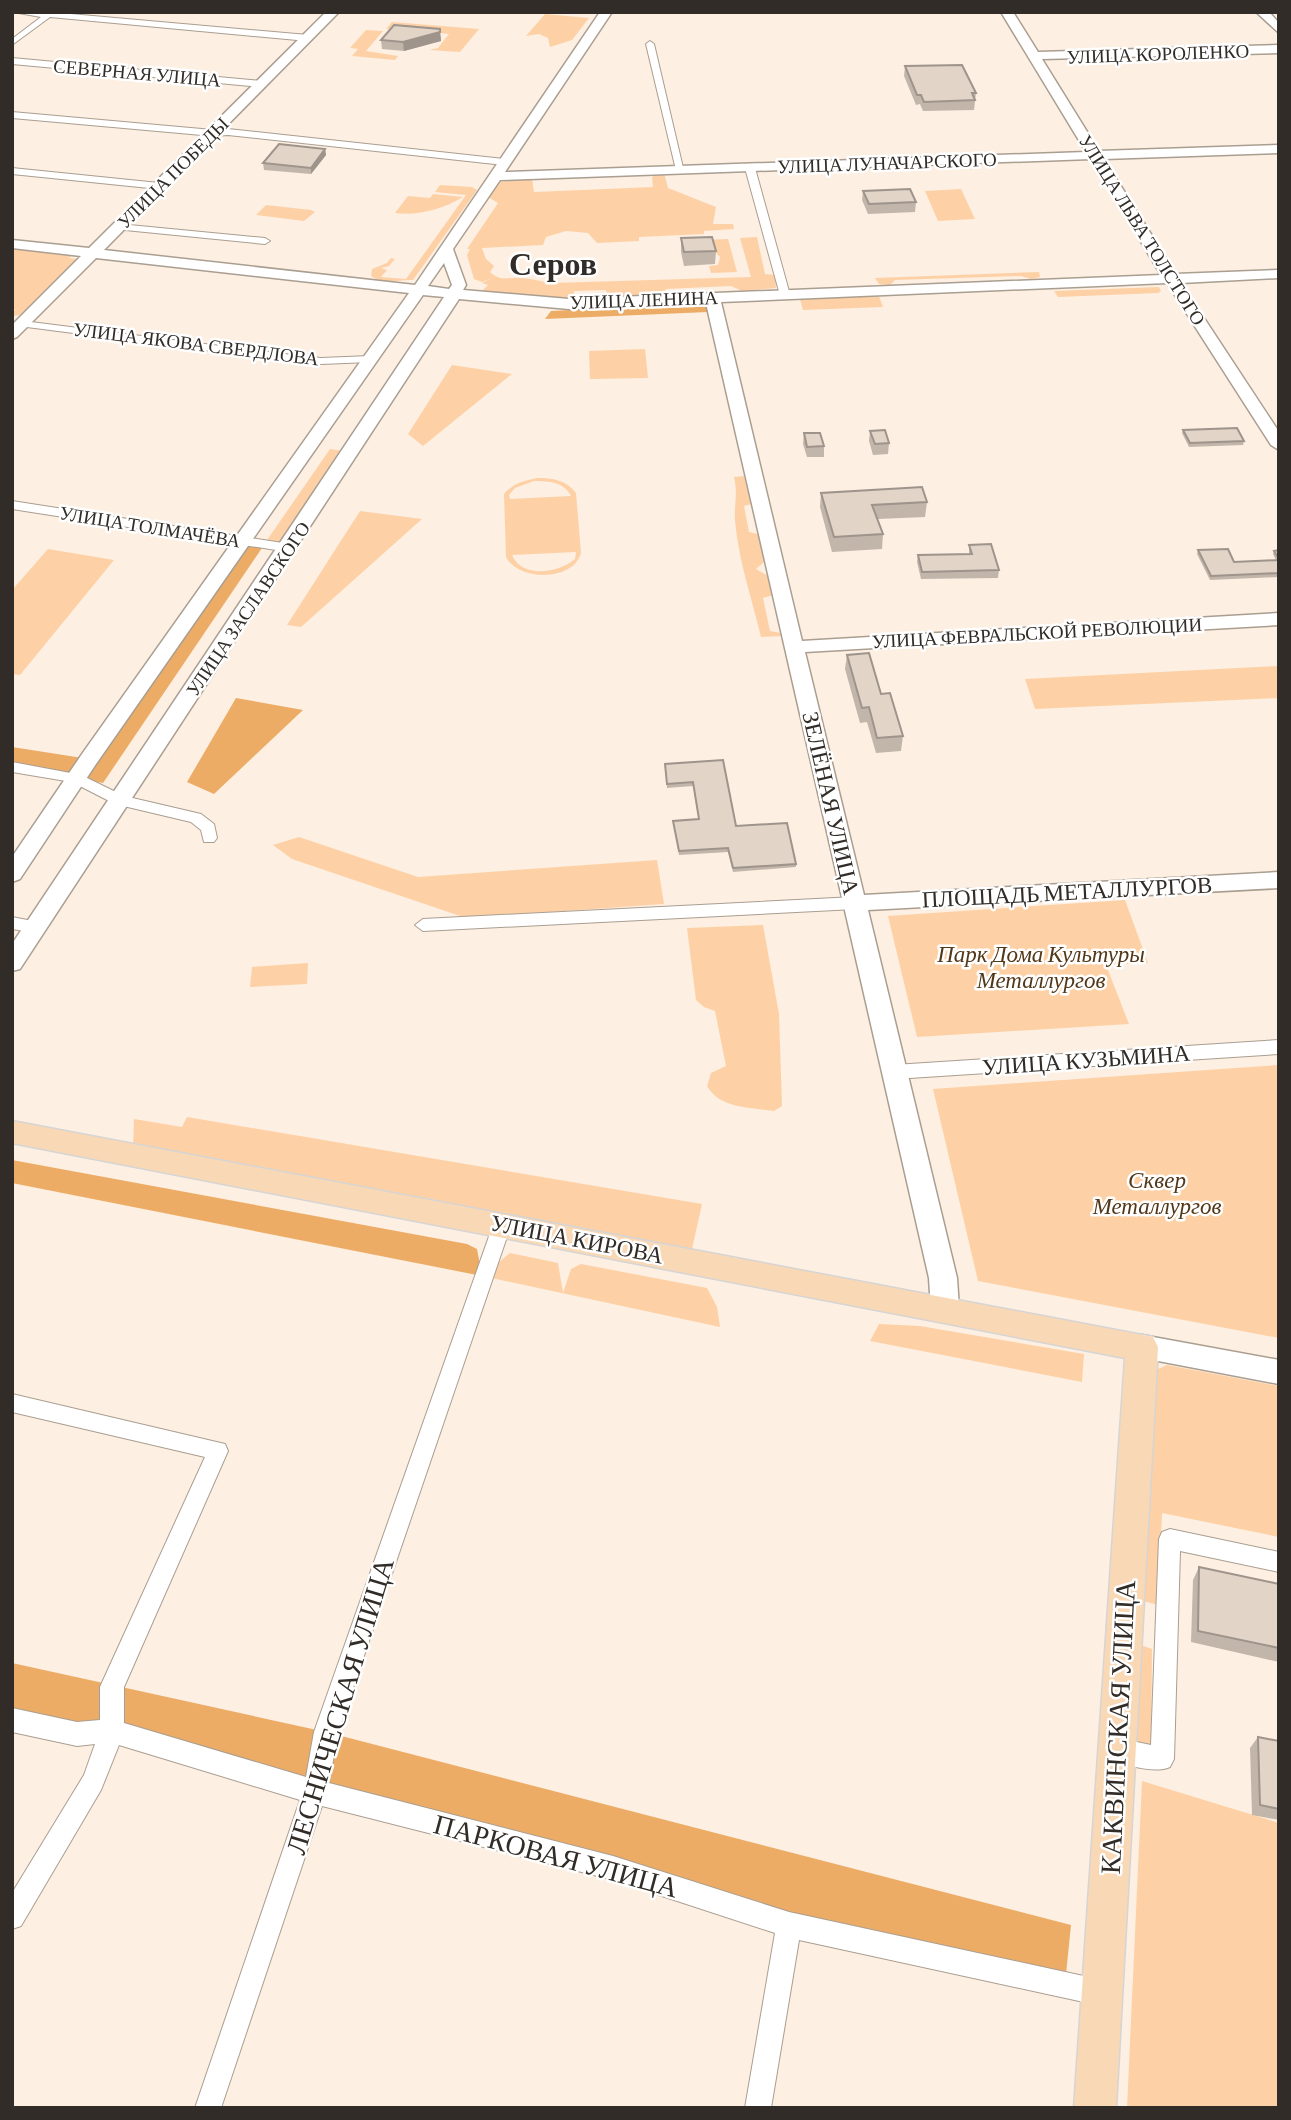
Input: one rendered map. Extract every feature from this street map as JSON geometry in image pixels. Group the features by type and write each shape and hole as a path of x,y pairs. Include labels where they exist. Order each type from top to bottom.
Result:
{"main road":[{"name":"УЛИЦА КИРОВА","path":"12,1132 1142,1347"},
{"name":"КАКВИНСКАЯ УЛИЦА","path":"1095,2108 1142,1347"}],"street":[{"path":"17,12 308,38"},
{"name":"УЛИЦА ПОБЕДЫ","path":"17,329 333,12"},
{"name":"УЛИЦА ЗАСЛАВСКОГО","path":"12,874 76,778 446,249 606,12"},
{"name":"УЛИЦА ЛЬВА ТОЛСТОГО","path":"1007,12 1171,279 1276,436"},
{"path":"1262,12 1279,30"},
{"path":"12,43 48,15"},
{"path":"650,44 681,170"},
{"name":"УЛИЦА КОРОЛЕНКО","path":"1036,56 1279,49"},
{"name":"СЕВЕРНАЯ УЛИЦА","path":"12,61 262,84"},
{"path":"12,115 213,133 228,132 504,162"},
{"name":"УЛИЦА ЛУНАЧАРСКОГО","path":"495,176 1279,149"},
{"path":"750,167 785,295"},
{"path":"12,171 159,186"},
{"path":"119,227 265,242"},
{"name":"УЛИЦА ЛЕНИНА","path":"12,244 453,294 569,304 1279,274"},
{"path":"446,249 459,285 453,294"},
{"name":"УЛИЦА ЗАСЛАВСКОГО","path":"12,963 289,548 434,328 453,294"},
{"name":"ЗЕЛЁНАЯ УЛИЦА","path":"712,298 943,1278 945,1310"},
{"name":"УЛИЦА ЯКОВА СВЕРДЛОВА","path":"17,329 284,357 321,360 370,359"},
{"name":"УЛИЦА ТОЛМАЧЁВА","path":"12,505 289,548"},
{"name":"УЛИЦА ФЕВРАЛЬСКОЙ РЕВОЛЮЦИИ","path":"794,647 1279,619"},
{"path":"12,767 76,778 120,800 196,818 209,828 209,838"},
{"name":"ПЛОЩАДЬ МЕТАЛЛУРГОВ","path":"855,904 1279,880"},
{"path":"424,925 855,904"},
{"path":"12,923 37,927"},
{"name":"УЛИЦА КУЗЬМИНА","path":"894,1072 1279,1047"},
{"name":"ЛЕСНИЧЕСКАЯ УЛИЦА","path":"208,2108 315,1792 326,1732 502,1225"},
{"path":"1142,1347 1279,1372"},
{"path":"12,1403 218,1451 112,1687 112,1731 93,1782 12,1917"},
{"path":"1117,1750 1162,1759 1170,1539 1279,1562"},
{"name":"ПАРКОВАЯ УЛИЦА","path":"12,1720 77,1734 112,1731 315,1792 613,1868 789,1924 1102,1993"},
{"path":"758,2108 789,1924"}],"green space":[{"path":"545,14 589,18 572,40 550,47 548,38 539,34 526,36"},
{"path":"392,22 479,29 460,52 429,50 438,48 449,34 422,31 419,26 386,29"},
{"path":"366,30 383,31 366,51 398,56 395,60 352,56 358,49 350,48"},
{"path":"664,173 668,188 716,207 713,224 733,224 734,229 704,231 704,234 639,237 639,241 597,243 588,233 566,231 546,237 543,245 482,248 486,259 494,266 490,272 501,278 523,278 552,283 751,277 740,238 757,237 765,274 775,275 776,288 742,291 731,286 666,289 664,295 607,295 606,290 574,291 574,297 560,299 481,292 488,285 482,283 492,278 482,282 474,279 467,255 470,249 467,249 498,203 488,197 500,182 532,179 534,192 653,187 652,177"},
{"path":"440,185 472,187 477,190 413,280 387,281 371,276 372,269 387,263 391,258 395,259 389,266 381,268 387,270 381,277 406,279 466,195 435,192"},
{"path":"961,189 975,219 938,221 925,191"},
{"path":"433,194 463,197 430,211 395,213 408,196 430,198"},
{"path":"266,205 315,212 304,221 256,215"},
{"path":"728,239 737,272 711,273 709,266 718,265 720,257 703,240"},
{"path":"12,247 73,255 69,258 78,259 23,315 12,316 15,309 12,309"},
{"path":"1039,272 1040,277 1031,279 1021,276 895,280 890,285 879,284 875,278"},
{"path":"1159,287 1161,291 1158,293 1058,297 1054,291"},
{"path":"879,296 883,307 803,310 800,299"},
{"path":"645,349 648,378 590,379 589,351"},
{"path":"452,365 512,374 423,446 408,434"},
{"path":"330,449 344,451 287,539 279,543 265,543"},
{"path":"744,476 751,504 744,506 749,532 758,534 764,562 756,569 768,576 773,595 763,598 770,631 781,633 782,636 761,637 742,564 735,520 734,477"},
{"path":"537,478 559,481 576,493 581,553 568,569 545,575 522,571 506,557 504,494 523,481","holes":["534,481 560,485 571,496 510,499 509,495 515,488","576,552 575,559 568,564 541,571 524,568 512,555"]},
{"path":"360,511 422,519 301,627 287,625"},
{"path":"48,549 114,560 20,675 12,674 12,590"},
{"path":"1279,666 1279,698 1035,709 1025,679"},
{"path":"299,837 418,877 657,860 664,904 466,918 292,859 273,845"},
{"name":"Парк Дома Культуры Металлургов","path":"1125,900 1148,963 1106,965 1129,1024 917,1037 888,916"},
{"path":"763,925 779,1014 782,1106 774,1111 728,1103 713,1094 707,1086 711,1073 726,1066 715,1011 696,1000 687,928"},
{"path":"308,963 307,984 250,987 252,967"},
{"name":"Сквер Металлургов","path":"1279,1065 1279,1338 978,1281 933,1089"},
{"path":"187,1117 702,1204 692,1249 133,1149 134,1119 182,1127"},
{"path":"510,1253 558,1263 563,1293 571,1269 581,1264 707,1288 717,1307 720,1327 482,1276"},
{"path":"879,1324 920,1326 1084,1354 1082,1382 870,1341"},
{"path":"1167,1365 1279,1386 1279,1537 1162,1513 1158,1605 1136,1599 1142,1508 1150,1509 1149,1373"},
{"path":"1135,1643 1152,1649 1151,1751 1132,1748"},
{"path":"1142,1781 1279,1823 1279,2108 1127,2108"}],"shaded area":[{"path":"701,304 707,307 708,312 545,319 551,311"},
{"path":"240,542 264,545 103,783 12,767 12,747 89,759"},
{"path":"236,698 303,710 214,794 187,782"},
{"path":"12,1160 467,1244 477,1249 482,1276 12,1183"},
{"path":"12,1663 326,1732 1071,1925 1065,1984 12,1717"}],"building":[{"path":"394,25 440,29 440,32 403,42 381,40"},
{"path":"962,65 976,93 972,93 975,100 924,102 921,95 917,95 905,66"},
{"path":"279,144 325,149 311,168 263,163"},
{"path":"910,189 916,202 869,204 863,191"},
{"path":"712,237 716,251 684,252 681,238"},
{"path":"1237,428 1244,441 1190,443 1183,430"},
{"path":"885,430 889,443 875,444 870,431"},
{"path":"804,433 820,433 824,446 807,447"},
{"path":"922,487 927,502 872,505 883,534 834,537 821,493"},
{"path":"991,544 999,570 922,572 918,555 972,554 969,545"},
{"path":"1228,549 1234,562 1279,560 1279,573 1211,576 1198,550"},
{"path":"869,653 881,694 890,693 903,736 877,738 869,707 862,708 847,655"},
{"path":"723,760 736,826 787,823 796,864 733,868 728,848 679,851 673,821 699,819 693,782 667,784 665,764"},
{"path":"1199,1567 1279,1584 1279,1648 1198,1631"},
{"path":"1258,1737 1279,1741 1279,1809 1260,1805"}],"district":[{"name":"Серов","path":"553,264"}]}
